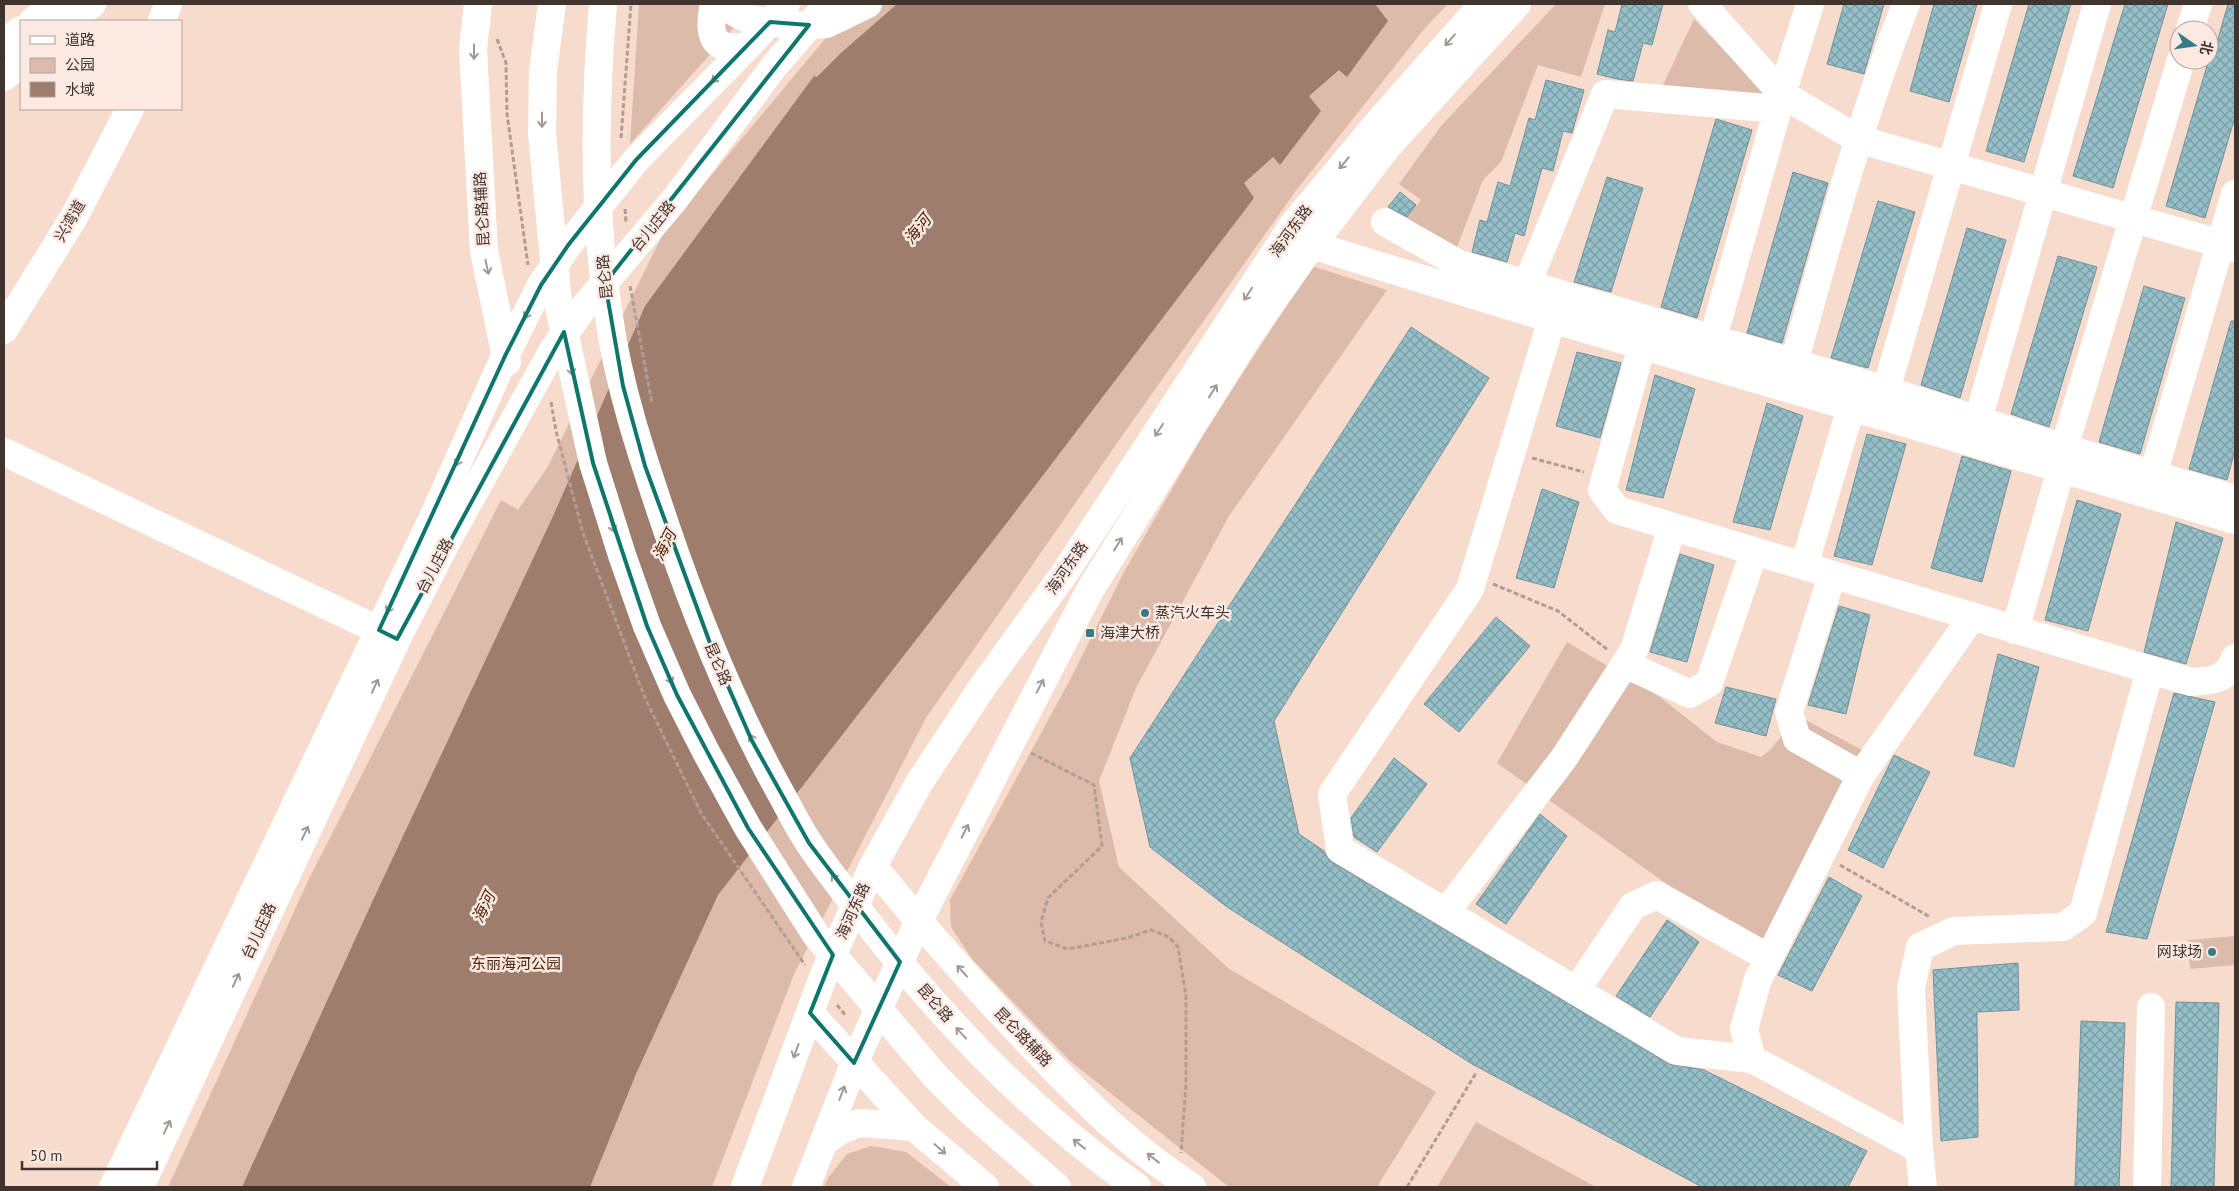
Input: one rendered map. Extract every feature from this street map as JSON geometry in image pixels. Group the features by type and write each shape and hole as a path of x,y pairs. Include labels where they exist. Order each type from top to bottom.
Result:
{"main road":[{"path":"27,4 40,20"},
{"path":"30,20 47,4"},
{"path":"35,20 58,4"},
{"path":"71,20 92,4"},
{"path":"162,20 168,4"},
{"name":"昆仑路辅路","path":"478,4 473,49 484,252 505,356 519,412"},
{"path":"539,4 542,133 550,234 558,303 572,375 594,463 622,555 647,626 677,695 748,828 816,935 936,1077 978,1119 1057,1187"},
{"path":"542,71 552,4"},
{"name":"昆仑路","path":"603,4 599,52 597,187 609,318 623,386 645,466 696,608 752,741 809,843 911,975 989,1063 1067,1134 1128,1181"},
{"path":"714,4 710,22 712,34 715,38 728,48 748,46"},
{"path":"719,4 745,18 793,26 827,24 868,4"},
{"name":"台儿庄路","path":"140,1187 388,635 436,511 505,356 541,286 569,244 636,160 748,46 786,4"},
{"name":"台儿庄路","path":"113,1187 388,635 439,557 553,350 584,308 645,237 775,65 828,4"},
{"name":"海河东路","path":"745,1187 825,972 873,866 919,782 981,689 1064,574 1293,225 1382,118 1482,4"},
{"name":"海河东路","path":"806,1187 823,1143 859,1067 917,924 1090,590 1242,346 1312,245 1387,146 1517,4"},
{"path":"1702,4 1780,102"},
{"path":"1713,338 1810,4"},
{"path":"1794,363 1858,139 1906,4"},
{"path":"1886,390 1998,4"},
{"path":"1978,420 2097,4"},
{"path":"2193,20 2198,4"},
{"path":"4,77 20,63"},
{"path":"2015,630 2132,218 2178,70"},
{"path":"1528,284 1605,94 1780,102 1858,139 2228,246"},
{"name":"兴湾道","path":"4,330 74,216 129,110"},
{"path":"2153,474 2228,246 2235,194"},
{"path":"1385,222 1459,264 1713,338 1978,420 2063,458 2235,520"},
{"path":"1312,245 1552,319 1851,407 2063,458 2153,474 2235,499"},
{"path":"1552,319 1470,589 1332,794 1340,849 1676,1051 1752,1060 1919,1149"},
{"path":"1642,345 1604,477 1602,490 1617,510 2191,682 2212,681 2224,677 2235,658"},
{"path":"1804,566 1851,407"},
{"path":"4,452 388,635"},
{"path":"1446,912 1564,758 1626,664 1634,650 1672,527"},
{"path":"1626,664 1690,694 1709,683 1754,552"},
{"path":"1832,575 1789,712 1797,739 1861,775"},
{"path":"1752,1060 1744,1029 1758,978 1861,775 1972,617"},
{"path":"1923,1187 1919,1149 1911,988 1920,948 1954,931 2063,927 2083,913 2150,670"},
{"path":"873,866 917,924"},
{"path":"940,946 935,934 933,914 943,874"},
{"path":"1576,991 1633,906 1657,895 1769,958"},
{"path":"854,908 868,898 880,898 917,924"},
{"name":"昆仑路辅路","path":"917,924 940,946 996,1009 1065,1081 1119,1131 1186,1183"},
{"path":"825,972 822,991 825,1012 859,1067"},
{"path":"2147,1187 2151,1007"},
{"path":"810,1013 914,1127 985,1187"},
{"path":"823,1143 838,1131 859,1123 914,1127"}],"path":[{"path":"620,142 624,111 631,4"},
{"path":"496,38 506,63 507,114 513,166"},
{"path":"624,200 626,228"},
{"path":"630,277 631,296 652,403"},
{"path":"1511,453 1604,477"},
{"path":"1474,577 1558,611 1626,664"},
{"path":"1011,742 1094,785 1102,846 1048,898 1041,922 1045,941 1068,949 1127,938 1151,930 1169,937 1178,947 1186,996 1186,1183"},
{"path":"1821,854 1954,931"},
{"path":"1407,1187 1476,1073"}],"highlighted area":[{"path":"770,22 809,25 605,283 623,386 645,466 714,654 752,741 809,843 900,962 854,1063 810,1013 833,955 748,828 677,695 647,626 593,463 564,332 397,639 379,630 505,356 541,285 569,244 636,160"}],"green space":[{"path":"639,4 755,4 630,144"},
{"name":"东丽海河公园","path":"854,4 1448,4 1425,28 1295,192 926,718 794,974 712,1187 168,1187 307,883 501,500 518,510 547,468 664,232"},
{"path":"1556,4 1605,4 1581,77 1538,65 1501,162 1483,180 1457,247 1450,259 1395,233 1421,200 1399,184 1441,126"},
{"path":"1694,19 1766,94 1662,87"},
{"path":"1312,266 1387,290 1229,516 1136,688 1099,781 1119,867 1228,968 1436,1092 1377,1187 1229,1187 1070,1061 972,959 951,927 950,900 1070,680 1124,572 1206,430"},
{"path":"1567,642 1660,697 1717,742 1761,757 1770,750 1798,716 1866,752 1762,952 1497,763"},
{"name":"网球场","path":"2235,936 2235,965 2190,969 2188,940"},
{"path":"1476,1122 1596,1187 1437,1187"},
{"path":"871,1146 906,1152 951,1187 824,1187 828,1178 847,1154"}],"water":[{"name":"海河","path":"897,4 1375,4 1388,21 1347,77 1339,70 1309,96 1321,111 1280,165 1273,157 1244,183 1254,198 1009,520 718,895 636,1074 590,1187 242,1187 374,898 554,514 645,306 814,76 817,77 842,52"}],"building":[{"path":"1622,4 1663,4 1652,45 1643,43 1633,81 1597,74 1608,30 1615,32"},
{"path":"1844,4 1884,4 1864,74 1827,64"},
{"path":"1934,4 1977,4 1949,102 1910,91"},
{"path":"2029,4 2071,4 2024,162 1986,151"},
{"path":"2125,4 2168,4 2113,188 2073,176"},
{"path":"2228,4 2235,4 2235,117 2205,218 2166,206 2206,70 2219,70 2219,36"},
{"path":"1546,80 1584,90 1572,133 1563,131 1553,171 1542,168 1524,236 1515,233 1507,262 1472,252 1480,220 1487,222 1498,182 1510,186 1529,118 1535,120"},
{"path":"1716,119 1752,130 1697,318 1661,307"},
{"path":"1793,172 1828,183 1782,343 1747,333"},
{"path":"1607,177 1643,188 1611,292 1574,282"},
{"path":"1400,192 1416,205 1407,217 1388,207"},
{"path":"1878,201 1915,212 1868,368 1831,358"},
{"path":"1967,228 2006,240 1960,398 1921,385"},
{"path":"2058,256 2097,267 2049,427 2011,414"},
{"path":"2144,286 2185,298 2140,454 2099,442"},
{"path":"2231,321 2235,321 2235,450 2227,480 2189,469"},
{"path":"1411,327 1489,378 1274,721 1299,834 1324,851 1332,862 1669,1064 1704,1070 1867,1151 1848,1187 1702,1187 1472,1064 1227,907 1150,847 1130,758"},
{"path":"1577,352 1621,363 1600,438 1556,426"},
{"path":"1655,375 1695,389 1663,498 1626,490"},
{"path":"1767,403 1803,416 1770,530 1733,522"},
{"path":"1867,434 1906,444 1872,565 1834,556"},
{"path":"1962,456 2011,471 1982,582 1931,568"},
{"path":"1542,489 1579,502 1554,588 1516,578"},
{"path":"2077,500 2121,514 2088,631 2045,620"},
{"path":"2176,522 2223,538 2186,664 2144,652"},
{"path":"1680,554 1714,565 1687,662 1650,652"},
{"path":"1839,606 1870,615 1846,714 1808,705"},
{"path":"1496,617 1530,646 1459,732 1424,704"},
{"path":"1998,654 2039,667 2014,767 1974,755"},
{"path":"1726,687 1776,699 1766,736 1715,723"},
{"path":"2174,693 2215,702 2147,939 2106,932"},
{"path":"1894,755 1930,772 1883,868 1848,850"},
{"path":"1394,758 1427,784 1377,852 1354,837 1351,818"},
{"path":"1540,814 1567,836 1506,924 1476,904"},
{"path":"1829,877 1862,896 1812,991 1778,975"},
{"path":"1667,920 1699,942 1650,1017 1616,996"},
{"path":"2018,963 2019,1010 1977,1012 1978,1137 1941,1141 1933,970"},
{"path":"2176,1002 2219,1003 2214,1187 2171,1187"},
{"path":"2081,1021 2125,1023 2119,1187 2075,1187"}],"place":[{"name":"蒸汽火车头","path":"1145,613"},
{"name":"海津大桥","path":"1090,633"},
{"name":"网球场","path":"2212,952"}]}
